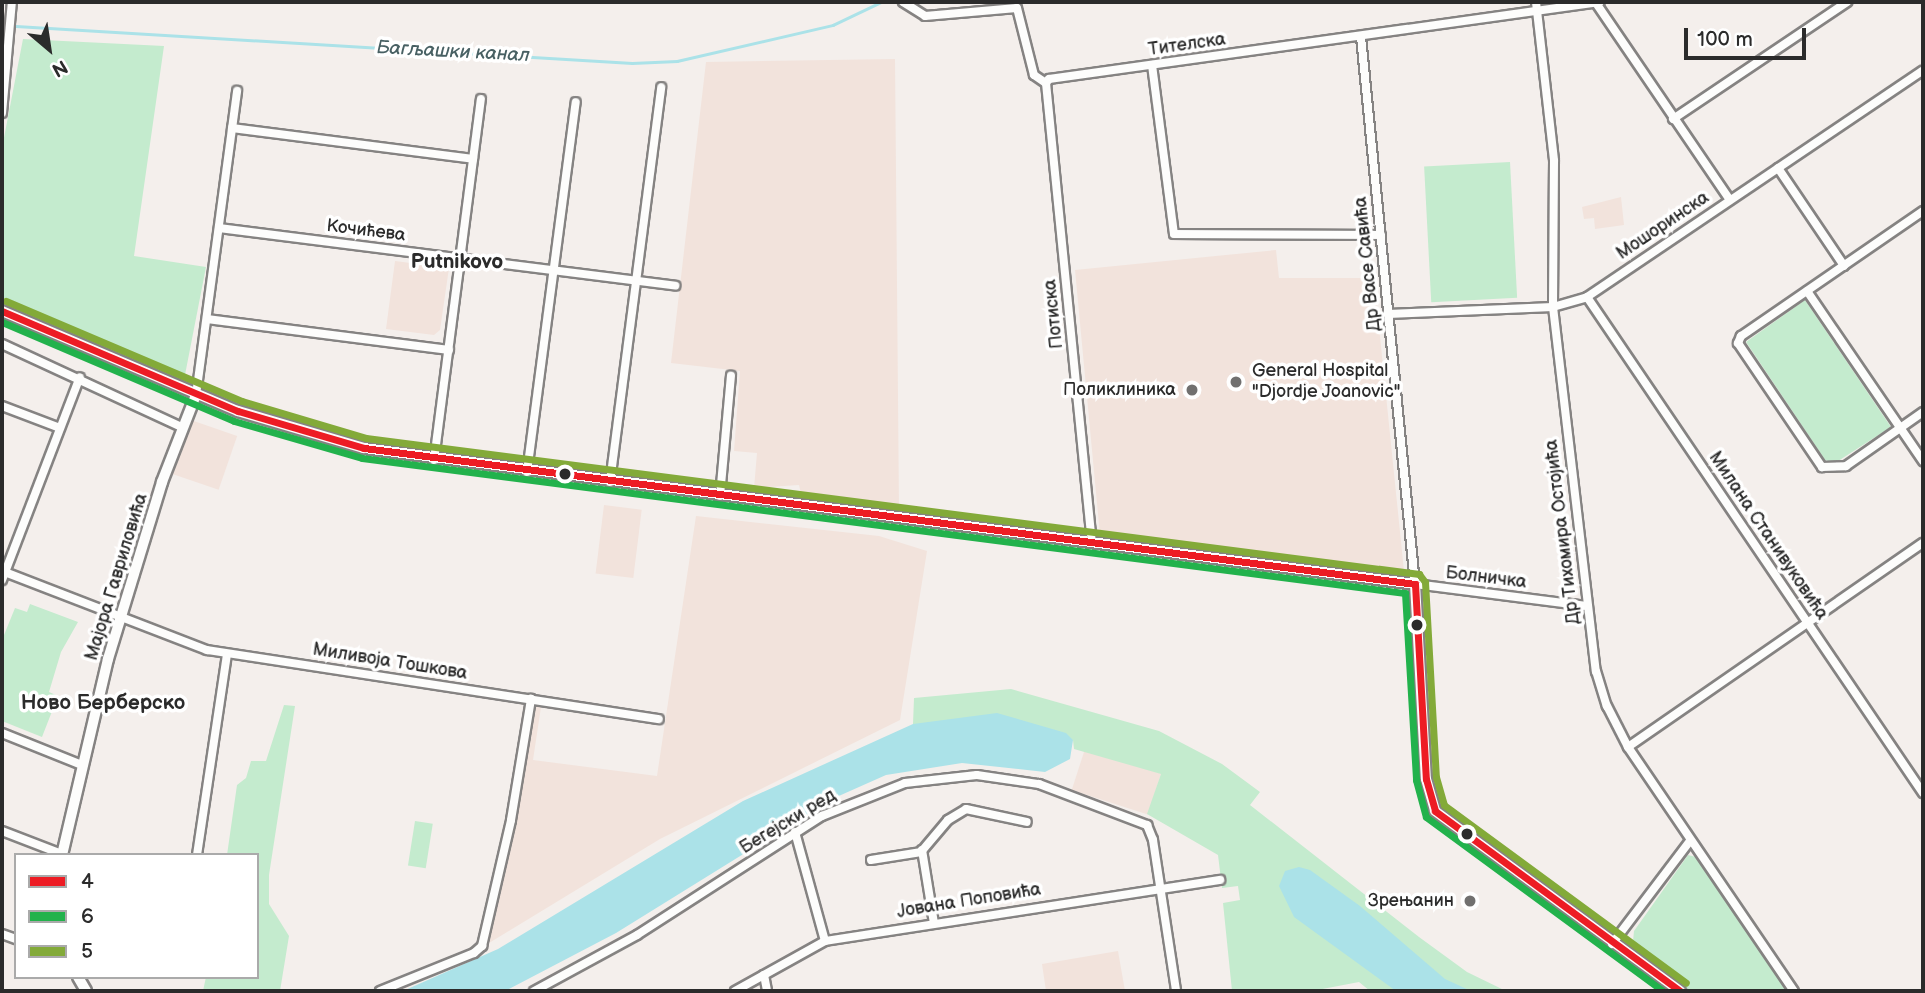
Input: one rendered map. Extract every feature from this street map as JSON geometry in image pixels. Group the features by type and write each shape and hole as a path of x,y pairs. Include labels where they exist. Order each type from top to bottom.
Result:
{"street":[{"path":"2,113 12,2"},
{"path":"903,2 925,16 1017,8 1022,14 1034,75 1046,83"},
{"name":"Др Тихомира Остојића","path":"1536,2 1554,160 1553,307 1587,607 1599,684 1628,747 1794,991"},
{"path":"1598,2 1673,119 1730,200"},
{"name":"Тителска","path":"1046,83 1049,79 1598,2"},
{"path":"1673,119 1847,2"},
{"name":"Др Васе Савића","path":"1362,37 1415,584 1426,779 1434,811 1612,944 1680,991"},
{"path":"1152,65 1172,229 1177,235 1381,235"},
{"name":"Мошоринска","path":"1388,314 1553,307 1587,297 1923,71"},
{"name":"Потиска","path":"1046,83 1092,541"},
{"path":"610,482 661,87"},
{"path":"195,395 237,91"},
{"path":"434,460 481,99"},
{"path":"527,472 576,102"},
{"path":"232,128 473,159"},
{"path":"1778,168 1844,266"},
{"path":"1923,211 1741,336 1739,347 1822,467 1846,466 1923,412"},
{"name":"Кочићева","path":"219,228 675,286"},
{"path":"1807,291 1923,461"},
{"name":"Милана Станивуковића","path":"1587,297 1923,793"},
{"name":"Болничка","path":"2,311 195,395 296,432 434,460 1092,541 1587,607"},
{"path":"207,319 449,350"},
{"path":"2,344 80,377 182,427"},
{"path":"720,496 731,375"},
{"path":"3,574 80,377"},
{"name":"Мајора Гавриловића","path":"62,853 82,765 122,616 182,427 195,395"},
{"path":"2,406 60,428"},
{"path":"1628,747 1923,543"},
{"name":"Миливоја Тошкова","path":"3,574 122,616 207,650 659,719"},
{"path":"197,853 227,653"},
{"path":"380,991 474,953 484,940 531,699"},
{"path":"2,733 82,765"},
{"name":"Бегејски ред","path":"534,991 637,935 795,832 850,803 905,783 977,775 1039,784 1147,825 1153,840 1161,887"},
{"path":"871,860 922,850 948,820 966,810 1027,822"},
{"path":"2,831 59,853"},
{"path":"795,832 825,941"},
{"path":"1612,944 1690,841"},
{"path":"922,850 934,923"},
{"name":"Јована Поповића","path":"735,991 825,941 1220,880"},
{"path":"1161,887 1176,991"},
{"path":"764,975 767,991"}],"shaded area":[{"path":"895,59 899,509 801,494 799,485 754,488 757,453 734,451 740,371 671,363 706,62"},
{"path":"1621,197 1624,225 1595,229 1594,218 1584,219 1582,207"},
{"name":"General Hospital \"Djordje Joanovic\"","path":"1276,250 1279,278 1374,278 1404,571 1100,535 1075,270"},
{"path":"395,261 449,268 440,330 434,335 386,329"},
{"path":"188,419 237,436 219,490 169,473"},
{"path":"604,505 642,510 633,578 596,573"},
{"path":"696,516 879,536 927,551 900,720 660,839 489,943 533,705 541,707 533,760 657,776"},
{"path":"1085,749 1161,774 1148,815 1072,790"},
{"path":"1118,951 1125,991 1046,991 1042,964"}],"green space":[{"path":"23,39 164,46 134,256 206,267 184,380 2,301 2,148"},
{"path":"1510,162 1517,298 1431,302 1424,167"},
{"path":"1805,300 1891,427 1835,463 1825,460 1746,342"},
{"path":"30,604 78,622 61,652 49,692 58,696 42,737 2,721 2,640 15,608 27,612"},
{"path":"1011,689 1159,731 1222,764 1260,792 1250,805 1467,972 1506,991 1370,991 1359,982 1312,991 1232,991 1223,903 1240,900 1238,886 1222,888 1218,855 1147,814 1161,774 1074,749 1073,740 913,724 914,698"},
{"path":"284,705 295,706 269,875 269,904 289,936 280,991 203,991 206,979 259,979 259,853 227,853 237,785 246,778 251,761 266,761"},
{"path":"415,821 433,824 426,868 408,865"},
{"path":"1688,855 1696,857 1789,991 1688,991 1632,952 1634,931"}],"water":[{"path":"997,713 1066,733 1073,740 1070,759 1045,772 962,763 886,775 832,799 616,933 505,991 403,991 498,949 743,801 913,724"},
{"path":"1299,867 1310,870 1360,906 1445,979 1471,991 1396,991 1294,917 1279,886 1285,871"}],"waterway":[{"name":"Багљашки канал","path":"16,26 632,63 677,61 833,25 881,2"}],"railway":[{"path":"926,530 1071,549"}],"transit line":[{"name":"5","path":"6,301 242,401 366,438 1419,574 1425,582 1436,777 1444,805 1686,983"},
{"name":"4","path":"2,311 238,411 364,448 1415,584"},
{"name":"6","path":"2,322 234,421 362,458 1405,593 1416,780 1426,817 1663,991"},
{"name":"4","path":"1415,584 1426,779 1435,811 1680,991"}],"place":[{"name":"General Hospital \"Djordje Joanovic\"","path":"1236,382"},
{"name":"Поликлиника","path":"1192,390"},
{"name":"Зрењанин","path":"1470,901"}],"district":[{"name":"Putnikovo","path":"457,262"},
{"name":"Ново Берберско","path":"103,703"}]}
